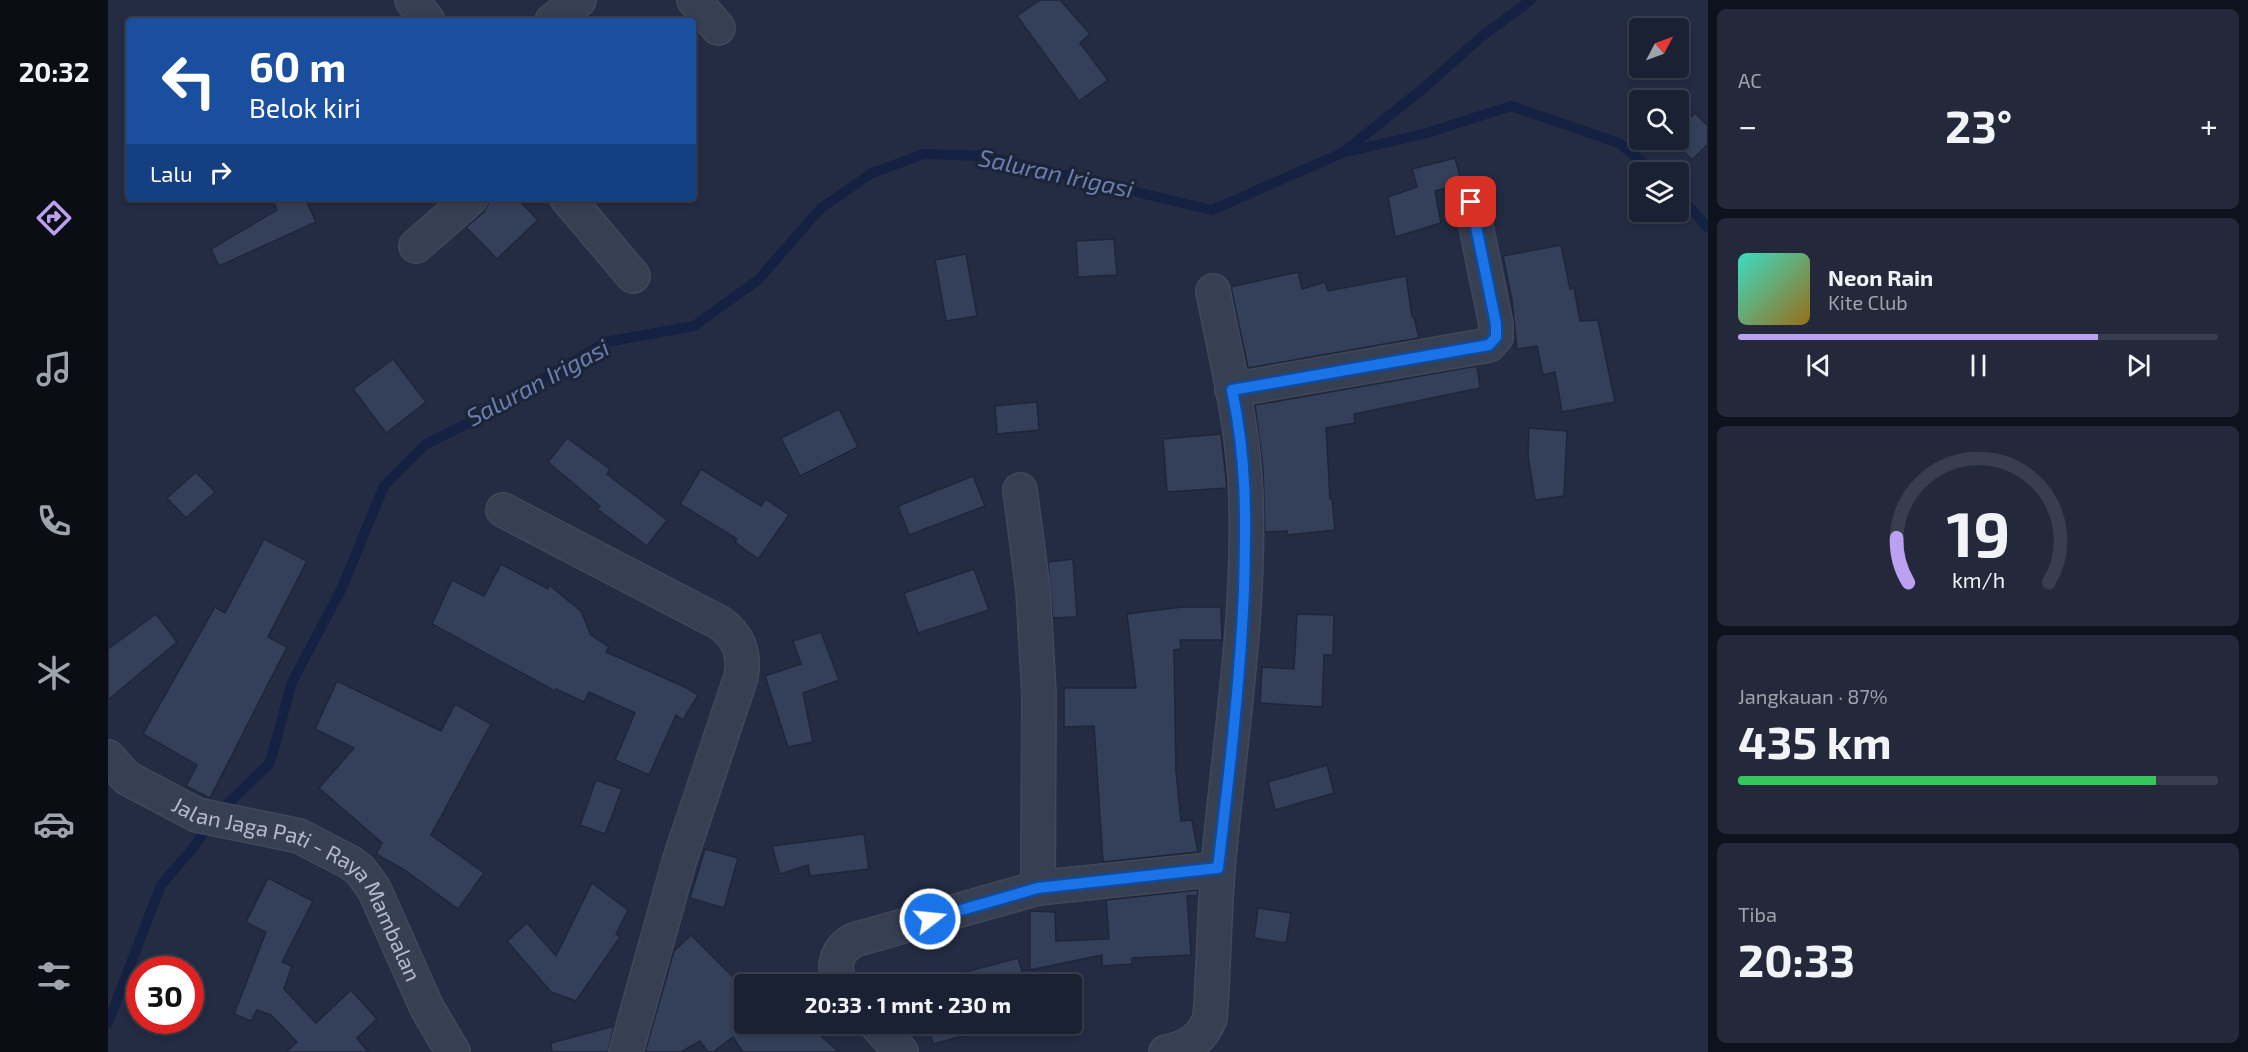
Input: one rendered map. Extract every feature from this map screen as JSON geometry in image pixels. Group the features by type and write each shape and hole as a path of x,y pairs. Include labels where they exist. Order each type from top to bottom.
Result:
{"street":[{"path":"412,0 426,18"},
{"path":"556,18 579,0"},
{"path":"694,0 718,28"},
{"path":"416,246 468,201"},
{"path":"570,201 633,276"},
{"path":"1232,390 1489,345 1496,337 1496,324 1471,202"},
{"path":"1166,1052 1195,1042 1204,1031 1210,1018 1218,868 1240,666 1246,533 1244,461 1213,291"},
{"path":"1020,490 1033,589 1039,694 1038,888"},
{"path":"503,510 720,623 737,639 742,654 741,677 679,862 626,1052"},
{"name":"Jalan Jaga Pati - Raya Mambalan","path":"108,757 127,778 197,815 299,836 351,863 368,879 374,889 427,1008 453,1052"},
{"path":"836,974 837,958 846,945 854,940 1038,888 1218,868"},
{"path":"885,1034 901,1052"}],"building":[{"path":"1040,0 1060,0 1090,34 1080,43 1108,80 1079,101 1017,16"},
{"path":"1695,113 1708,126 1708,144 1692,160 1682,150 1689,150 1689,119"},
{"path":"1455,158 1462,184 1435,191 1441,223 1395,237 1388,197 1417,187 1412,169"},
{"path":"273,201 306,201 316,222 219,266 211,249 277,210"},
{"path":"489,201 520,201 538,220 497,259 466,227 484,212"},
{"path":"1114,239 1117,275 1078,277 1076,241"},
{"path":"1561,245 1570,289 1574,288 1580,321 1598,320 1615,402 1562,412 1555,372 1543,375 1537,346 1517,349 1512,300 1503,256"},
{"path":"966,254 977,316 946,321 935,260"},
{"path":"1298,272 1302,289 1325,282 1328,291 1406,276 1412,317 1414,317 1419,338 1248,368 1231,287"},
{"path":"393,359 426,402 386,433 353,389"},
{"path":"1477,366 1480,388 1354,414 1355,423 1326,428 1330,499 1332,499 1335,530 1287,535 1287,531 1265,532 1263,469 1255,405"},
{"path":"1037,402 1039,430 997,434 995,406"},
{"path":"839,409 858,447 800,476 781,438"},
{"path":"1529,428 1567,431 1564,496 1535,500 1528,455"},
{"path":"1221,434 1227,488 1167,492 1163,439"},
{"path":"567,438 610,469 607,474 667,520 647,546 597,509 600,506 548,462"},
{"path":"701,469 761,506 766,499 789,515 758,559 735,542 737,539 680,504"},
{"path":"196,472 215,492 186,518 167,498"},
{"path":"973,476 985,506 909,535 898,506"},
{"path":"264,539 307,561 268,637 287,647 210,798 186,786 197,765 143,734 215,607 225,613"},
{"path":"1073,559 1077,617 1053,618 1048,562"},
{"path":"501,564 548,589 549,585 581,611 591,635 609,647 606,652 698,695 683,720 676,715 649,775 615,760 635,713 589,692 584,702 556,689 555,691 432,624 452,580 484,596"},
{"path":"974,569 989,610 918,633 904,593"},
{"path":"1182,607 1221,607 1222,640 1180,640 1181,649 1174,650 1176,771 1181,821 1192,820 1198,852 1103,862 1094,726 1064,727 1064,688 1136,688 1127,614"},
{"path":"156,614 177,642 108,700 108,649"},
{"path":"1297,614 1334,615 1333,655 1324,655 1322,707 1260,703 1262,667 1294,669"},
{"path":"821,632 839,680 803,693 813,742 788,747 765,676 801,664 793,641"},
{"path":"337,681 441,731 455,704 491,724 431,835 484,873 458,909 403,869 376,854 382,843 319,788 354,748 315,729"},
{"path":"1327,765 1334,793 1275,810 1268,782"},
{"path":"596,780 622,789 605,834 580,825"},
{"path":"864,834 869,869 810,876 808,865 780,874 772,846"},
{"path":"705,849 738,858 724,908 690,898"},
{"path":"268,878 313,901 282,962 292,966 284,989 316,1023 351,990 377,1019 357,1038 368,1052 286,1052 297,1042 271,1015 257,1010 251,1021 234,1014 266,932 246,922"},
{"path":"592,883 628,910 616,934 620,937 576,1001 551,992 507,941 527,923 556,956"},
{"path":"1198,890 1197,896 1187,896 1191,955 1132,958 1132,964 1102,966 1102,955 1030,970 1030,911 1055,912 1056,941 1109,939 1106,900"},
{"path":"1258,908 1291,913 1286,943 1254,938"},
{"path":"691,935 734,978 734,1034 819,1034 839,1052 743,1052 733,1037 713,1052 708,1052 700,1041 681,1052 645,1052 674,951"},
{"path":"1018,958 1023,974 958,974"},
{"path":"614,1026 608,1052 552,1052 551,1043"},
{"path":"931,1034 970,1034 933,1044"}],"waterway":[{"path":"1345,151 1425,87 1481,37 1531,0"},
{"name":"Saluran Irigasi","path":"108,1023 161,885 193,848 216,815 270,763 292,682 341,590 384,486 426,444 470,422 606,342 694,326 758,280 821,208 872,173 924,154 985,156 1212,210 1342,153 1427,133 1511,106 1619,143 1643,162"},
{"name":"Saluran Irigasi","path":"1689,206 1708,228"}],"route":[{"path":"930,919 1038,888 1218,868 1240,666 1246,533 1244,461 1240,425 1232,390 1489,345 1496,337 1496,324 1471,202"}]}
